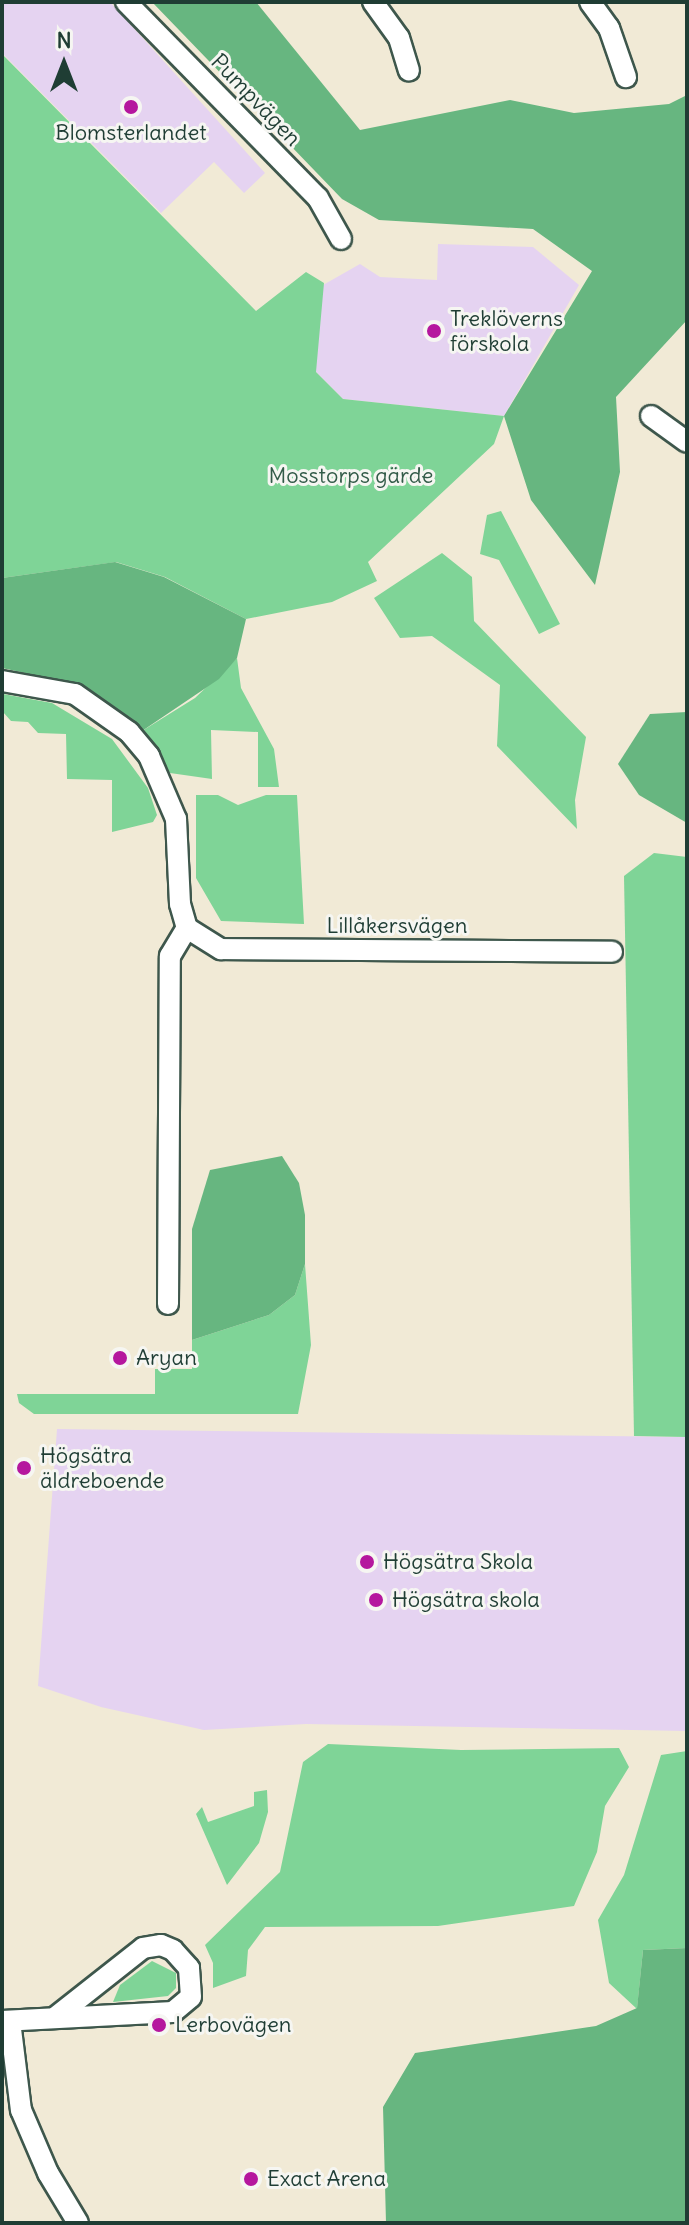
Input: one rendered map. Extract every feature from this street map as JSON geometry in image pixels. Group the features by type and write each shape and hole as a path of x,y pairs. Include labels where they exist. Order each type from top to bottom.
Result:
{"street":[{"name":"Pumpvägen","path":"126,2 318,198 341,239"},
{"path":"373,2 399,38 409,71"},
{"path":"590,2 609,28 626,77"},
{"path":"651,416 687,442"},
{"path":"2,681 75,694 129,732 149,756 176,819 180,904 187,928 170,956 168,1304"},
{"name":"Lillåkersvägen","path":"187,928 221,949 612,952"},
{"path":"57,2016 143,1948 161,1945 173,1950 189,1968 191,1997 173,2012 6,2021 21,2110 48,2173 78,2223"}],"shaded area":[{"name":"Blomsterlandet","path":"2,2 110,2 265,173 244,193 214,162 161,213 2,53"},
{"name":"Treklöverns förskola","path":"438,244 533,247 579,285 504,416 343,399 316,372 316,289 360,264 380,277 437,280"},
{"name":"Högsätra Skola","path":"57,1429 687,1437 687,1731 306,1724 204,1730 101,1707 38,1686"}],"green space":[{"path":"152,2 256,2 360,130 510,100 574,113 669,104 687,95 687,320 616,397 620,472 595,585 531,500 504,416 592,271 533,229 379,220 342,199"},
{"name":"Mosstorps gärde","path":"2,54 256,311 306,272 324,283 316,372 343,399 504,416 494,444 368,562 377,581 332,602 246,619 165,577 116,562 2,578"},
{"path":"501,511 560,624 539,634 499,560 480,554 487,515"},
{"path":"442,553 472,577 474,621 586,737 575,800 577,829 497,746 500,685 432,636 400,638 374,598"},
{"path":"115,562 164,577 246,619 237,658 219,679 142,731 80,685 2,668 2,578"},
{"path":"237,658 241,688 274,749 279,787 258,787 258,732 211,730 212,779 170,773 142,731 195,698"},
{"path":"3,694 52,703 112,739 148,788 157,815 153,822 112,832 112,780 67,779 66,734 38,733 28,722 11,721 3,712"},
{"path":"687,712 687,823 639,795 618,764 650,714"},
{"path":"196,795 218,795 238,805 266,795 297,795 304,924 221,921 196,878"},
{"path":"654,853 687,857 687,1437 634,1436 624,876"},
{"path":"282,1156 299,1183 305,1215 305,1264 295,1295 269,1315 192,1340 192,1229 210,1170"},
{"path":"305,1264 311,1345 298,1414 34,1414 19,1403 17,1394 155,1394 155,1369 192,1369 192,1340 269,1315 295,1295"},
{"path":"328,1744 461,1750 619,1748 629,1767 605,1806 597,1852 574,1906 438,1926 265,1927 248,1950 246,1976 213,1988 213,1963 205,1945 280,1872 303,1762"},
{"path":"687,1751 687,1948 643,1950 637,2009 609,1983 598,1920 624,1875 661,1755"},
{"path":"267,1790 268,1812 259,1843 227,1885 196,1814 202,1807 208,1822 254,1806 254,1792"},
{"path":"687,1948 687,2223 386,2223 383,2107 415,2053 596,2026 637,2008 643,1950"},
{"path":"152,1961 176,1973 176,1988 168,1996 113,2002 120,1985"}],"place":[{"name":"Blomsterlandet","path":"131,107"},
{"name":"Treklöverns förskola","path":"434,331"},
{"name":"Aryan","path":"120,1358"},
{"name":"Högsätra äldreboende","path":"24,1468"},
{"name":"Högsätra Skola","path":"367,1562"},
{"name":"Högsätra skola","path":"376,1600"},
{"name":"Lerbovägen","path":"159,2025"},
{"name":"Exact Arena","path":"251,2179"}]}
